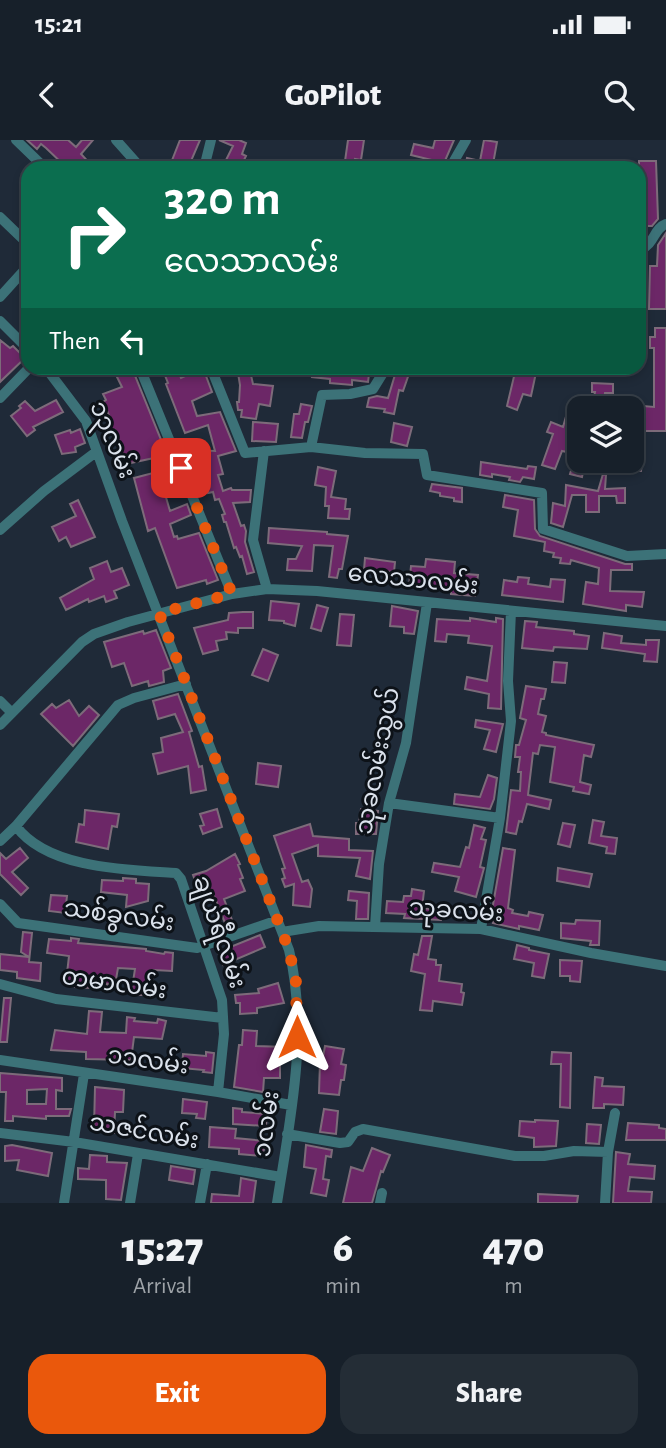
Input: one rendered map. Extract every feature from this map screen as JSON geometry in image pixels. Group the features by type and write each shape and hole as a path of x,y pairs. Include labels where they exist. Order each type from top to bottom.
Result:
{"street":[{"path":"16,140 38,161"},
{"path":"116,140 130,161"},
{"path":"206,161 211,140"},
{"path":"454,161 466,140"},
{"path":"0,217 21,237"},
{"path":"646,248 661,226 666,224"},
{"path":"0,297 21,274"},
{"path":"0,321 21,342"},
{"path":"0,398 22,375"},
{"name":"၁၃လမ်း","path":"52,375 86,421 159,613"},
{"path":"144,375 232,594"},
{"path":"214,375 245,453 311,447 365,453 423,454 427,475 542,493 543,529 627,555 666,554"},
{"path":"311,447 322,395 350,394 373,388 381,375"},
{"path":"264,451 253,540 267,589"},
{"path":"0,530 44,491 96,452"},
{"name":"လေသာလမ်း","path":"0,725 82,642 94,634 232,594 267,589 666,626"},
{"name":"သုခလမ်းသွယ်","path":"375,927 379,863 389,803 406,743 427,603"},
{"path":"481,929 500,818 511,721 508,681 510,611"},
{"name":"၁လမ်း","path":"159,613 278,920 296,982 296,1076 277,1203"},
{"path":"0,841 16,826 118,705 186,684"},
{"path":"0,701 12,713"},
{"path":"389,803 500,818"},
{"name":"ချယ်ရီလမ်း","path":"16,826 20,832 52,853 104,867 176,873 186,890 222,1000 224,1034 218,1092"},
{"name":"သစ်ခွလမ်း","path":"0,904 18,923 177,947 204,946 278,920"},
{"name":"သုခလမ်း","path":"282,932 319,926 481,929 666,966"},
{"name":"တမာလမ်း","path":"0,984 56,999 223,1018"},
{"name":"၁၁လမ်း","path":"0,1060 291,1105"},
{"path":"64,1203 84,1074"},
{"path":"605,1203 608,1152 615,1113"},
{"path":"287,1134 340,1143 348,1142 355,1132 363,1129 515,1156 544,1156 574,1151 608,1152"},
{"name":"သဇင်လမ်း","path":"0,1133 74,1142 281,1177"},
{"path":"130,1203 138,1154"},
{"path":"200,1203 207,1164"}],"building":[{"path":"27,140 68,140 76,147 82,140 93,140 81,154 88,161 59,161 41,144 37,149"},
{"path":"180,140 200,140 191,161 172,161"},
{"path":"219,140 239,140 246,143 242,154 246,156 244,161 226,160 233,146"},
{"path":"348,140 364,140 361,160 345,161"},
{"path":"435,140 454,140 445,161 411,155 414,144 433,148"},
{"path":"484,140 497,142 494,161 480,161"},
{"path":"646,161 656,161 658,219 652,226 646,226"},
{"path":"666,233 666,309 649,309 650,266 657,266 658,245"},
{"path":"655,328 666,328 666,431 644,431 644,406 654,407 654,348 650,348 650,337 655,337"},
{"path":"0,340 10,348 13,346 21,354 21,362 0,382"},
{"path":"116,375 135,375 179,484 163,487 170,511 187,504 191,515 170,524 174,537 177,536 178,539 199,533 218,580 207,584 206,580 177,588 155,528 148,531 134,478 157,472 154,458 126,464 115,430 111,431 108,420 111,420 103,402 106,400 103,394 122,387"},
{"path":"165,375 180,375 181,378 188,375 206,375 212,392 192,401 197,416 220,412 236,451 218,456 223,474 218,475 223,491 231,488 251,490 250,502 233,503 241,526 244,525 246,531 245,542 254,572 247,574 242,556 240,557 236,547 234,548 219,499 215,500 213,492 208,493 204,480 197,482 193,467 195,450 215,451 208,425 185,433 166,384 168,383"},
{"path":"238,375 251,375 253,384 273,386 270,406 259,404 256,419 241,417 242,410 238,410 237,402 240,385"},
{"path":"369,375 368,382 352,380 352,385 330,383 330,379 312,377"},
{"path":"395,375 409,375 403,391 399,390 394,414 384,412 385,409 367,407 369,398 388,398"},
{"path":"514,375 536,375 531,396 523,394 517,410 507,406"},
{"path":"592,383 613,384 613,393 594,396 595,392 592,392"},
{"path":"56,400 63,412 33,427 35,430 27,436 11,416 25,401 35,411"},
{"path":"301,404 312,406 308,422 305,422 302,438 291,437 294,414 299,414"},
{"path":"567,413 567,452 562,451 555,469 542,465 553,434 547,432 551,422 563,427"},
{"path":"253,422 278,424 276,442 252,441"},
{"path":"394,423 412,427 407,446 391,442"},
{"path":"80,429 85,443 75,447 76,452 62,454 55,435"},
{"path":"481,462 527,469 528,466 536,467 534,479 523,477 520,482 509,480 510,477 480,475"},
{"path":"318,467 336,471 331,497 346,499 345,509 350,509 349,519 328,518 329,506 325,506 326,487 315,485"},
{"path":"570,473 583,473 582,477"},
{"path":"603,474 606,475 605,489 625,488 625,503 617,503 616,496 599,496 599,512 586,512 586,495 572,495 563,527 551,523 553,503 565,506 566,485 598,491"},
{"path":"432,484 462,488 462,502 430,491"},
{"path":"505,495 534,500 535,529 540,536 632,564 632,570 611,570 610,591 644,592 642,607 626,605 626,611 583,604 586,582 598,584 599,568 571,560 570,564 560,563 561,558 553,557 554,553 544,551 545,542 514,536 518,510 503,507"},
{"path":"78,500 95,537 71,547 66,537 59,541 52,527 76,516 70,504"},
{"path":"269,528 348,536 342,569 339,569 337,578 329,577 333,546 314,545 312,571 287,570 288,559 296,559 302,546 268,543"},
{"path":"365,558 395,562 394,572 364,570"},
{"path":"426,559 455,562 454,573 478,575 475,596 451,594 451,589 409,586 411,566 425,567"},
{"path":"107,561 111,572 122,568 129,585 114,591 117,598 106,602 104,596 89,602 88,599 66,610 60,598 94,579 90,568"},
{"path":"518,577 529,578 528,584 550,587 551,579 565,580 563,602 502,595 504,580 517,582"},
{"path":"271,601 299,604 295,626 284,621 269,620"},
{"path":"317,605 328,608 321,631 311,628"},
{"path":"392,606 418,611 414,634 404,633 404,627 390,626"},
{"path":"253,612 253,628 238,628 238,633 226,632 227,639 216,641 218,650 203,654 194,628 228,620 229,613"},
{"path":"340,614 354,615 351,646 337,645"},
{"path":"470,618 496,622 496,618 503,619 501,709 488,708 489,694 465,689 467,677 487,681 492,646 468,643 469,636 447,634 446,642 435,641 437,619 470,621"},
{"path":"525,621 537,622 536,627 574,631 574,634 589,636 587,649 554,647 553,651 522,648"},
{"path":"156,630 171,668 163,671 164,682 149,686 148,681 132,686 124,663 112,667 104,642"},
{"path":"604,633 622,636 621,643 646,645 646,640 659,640 657,662 644,661 645,654 602,648"},
{"path":"263,649 278,655 268,681 252,675"},
{"path":"554,662 567,663 565,683 552,682"},
{"path":"526,686 546,689 538,714 546,716 542,732 594,745 591,757 584,755 580,782 591,785 589,794 573,791 574,787 550,782 555,747 540,745 538,754 533,753 528,795 551,800 549,809 527,804 516,834 506,832 511,790 520,791 520,757 515,757 516,745 519,745 526,720 520,718"},
{"path":"178,694 192,731 189,732 199,767 202,766 206,790 191,793 188,766 158,774 153,754 163,752 161,738 183,732 175,714 158,719 153,701"},
{"path":"69,700 79,716 89,706 99,715 73,746 41,714 52,704 56,708"},
{"path":"476,720 503,724 496,752 484,749 490,730 475,727"},
{"path":"258,763 281,766 278,787 256,784"},
{"path":"488,775 497,778 490,809 454,804 455,794 480,797"},
{"path":"217,809 222,827 203,834 200,826 204,825 200,814"},
{"path":"361,809 378,811 376,834 356,834 356,823 359,823"},
{"path":"85,810 119,814 117,827 112,826 108,849 76,842 79,824 84,825"},
{"path":"593,820 604,822 601,836 617,838 615,854 606,853 607,847 589,843"},
{"path":"563,823 575,825 570,847 558,844"},
{"path":"310,824 313,836 349,839 349,850 373,851 370,879 356,876 360,858 318,856 318,845 292,854 302,882 308,880 312,889 310,907 293,905 294,884 285,887 282,869 285,868 274,836"},
{"path":"474,825 485,828 481,839 486,840 480,867 484,868 476,897 455,891 459,877 432,872 434,863 460,867 466,847 469,848"},
{"path":"20,848 28,858 12,872 28,888 21,895 0,874 0,853 6,859"},
{"path":"503,848 515,850 508,908 513,910 512,913 543,915 539,930 493,923 495,917 491,916"},
{"path":"235,854 240,864 238,865 243,878 240,879 245,891 224,899 232,920 225,923 212,891 201,897 193,875 206,871"},
{"path":"558,868 592,874 589,887 557,881"},
{"path":"123,878 149,884 148,901 126,907 127,895 101,892 102,880 123,881"},
{"path":"412,889 424,891 422,908 442,910 441,920 404,918 405,914 386,913 387,901 403,902 404,896 411,896"},
{"path":"349,891 369,893 368,919 356,919 357,901 348,900"},
{"path":"51,895 67,896 65,913 49,911"},
{"path":"576,920 600,921 599,945 590,945 591,941 561,938 561,923 575,924"},
{"path":"23,932 32,933 29,962 41,963 40,981 17,978 17,972 0,970 0,954 29,957 21,952"},
{"path":"260,935 265,947 223,965 218,952"},
{"path":"422,936 432,936 428,959 436,960 436,965 441,965 439,981 462,984 462,1005 433,1001 432,1011 420,1010 425,974 411,971 414,954 418,955"},
{"path":"71,938 79,939 78,943 173,953 172,971 154,970 151,995 131,995 135,969 118,968 115,985 107,984 107,989 75,987 75,984 66,982 69,956 47,953 49,939 71,941"},
{"path":"517,945 549,954 544,978 532,976 534,963 514,959"},
{"path":"560,960 582,961 580,982 570,981 570,976 560,976"},
{"path":"278,983 284,1003 257,1008 257,1013 240,1014 240,1003 236,1003 235,995 259,993 258,989"},
{"path":"4,998 11,998 7,1042 0,1042"},
{"path":"89,1011 102,1012 100,1032 126,1033 127,1017 135,1018 134,1021 166,1021 162,1039 134,1037 131,1060 86,1059 86,1052 51,1050 55,1030 87,1034"},
{"path":"243,1030 257,1031 256,1046 286,1047 286,1055 280,1055 280,1078 264,1078 263,1092 234,1087"},
{"path":"325,1046 344,1049 341,1064 346,1065 339,1095 319,1093 320,1062"},
{"path":"206,1052 214,1053 212,1073 182,1068 183,1054 206,1056"},
{"path":"552,1052 571,1053 570,1108 560,1107 561,1064 551,1064"},
{"path":"0,1073 62,1078 62,1091 56,1090 56,1109 71,1109 69,1116 46,1116 46,1119 13,1116 13,1121 5,1121 6,1092 0,1092","holes":["47,1089 46,1104 27,1104 27,1090"]},
{"path":"595,1077 603,1078 602,1086 624,1087 623,1105 604,1104 604,1108 593,1108"},
{"path":"95,1087 124,1090 123,1112 115,1112 114,1133 94,1128"},
{"path":"183,1099 207,1102 205,1119 196,1118 197,1114 182,1113"},
{"path":"233,1108 242,1109 242,1112 267,1114 266,1126 233,1124"},
{"path":"324,1109 338,1111 336,1134 320,1132"},
{"path":"520,1121 558,1121 556,1146 534,1147 534,1138 519,1136"},
{"path":"628,1123 659,1125 659,1128 666,1129 666,1140 626,1140"},
{"path":"587,1124 601,1125 599,1144 586,1143"},
{"path":"210,1127 236,1129 235,1138 265,1141 263,1156 239,1154 239,1149 209,1147"},
{"path":"306,1145 332,1150 331,1157 326,1156 323,1179 329,1180 326,1196 311,1193 316,1169 304,1167"},
{"path":"5,1146 52,1153 48,1176 17,1170 19,1160 5,1161"},
{"path":"372,1148 390,1155 383,1172 381,1171 372,1203 343,1203 351,1167 363,1171"},
{"path":"616,1152 630,1154 628,1164 655,1166 654,1179 630,1177 628,1191 652,1192 651,1203 613,1203"},
{"path":"90,1155 107,1156 107,1162 127,1163 121,1200 106,1199 106,1180 78,1179 78,1168 89,1169"},
{"path":"171,1166 195,1170 193,1184 169,1180"},
{"path":"241,1178 256,1181 253,1203 211,1203 212,1194 239,1196"},
{"path":"538,1194 578,1196 577,1203 538,1203"}],"route":[{"path":"181,468 232,594 159,613 289,950 296,982 297,1037"}]}
